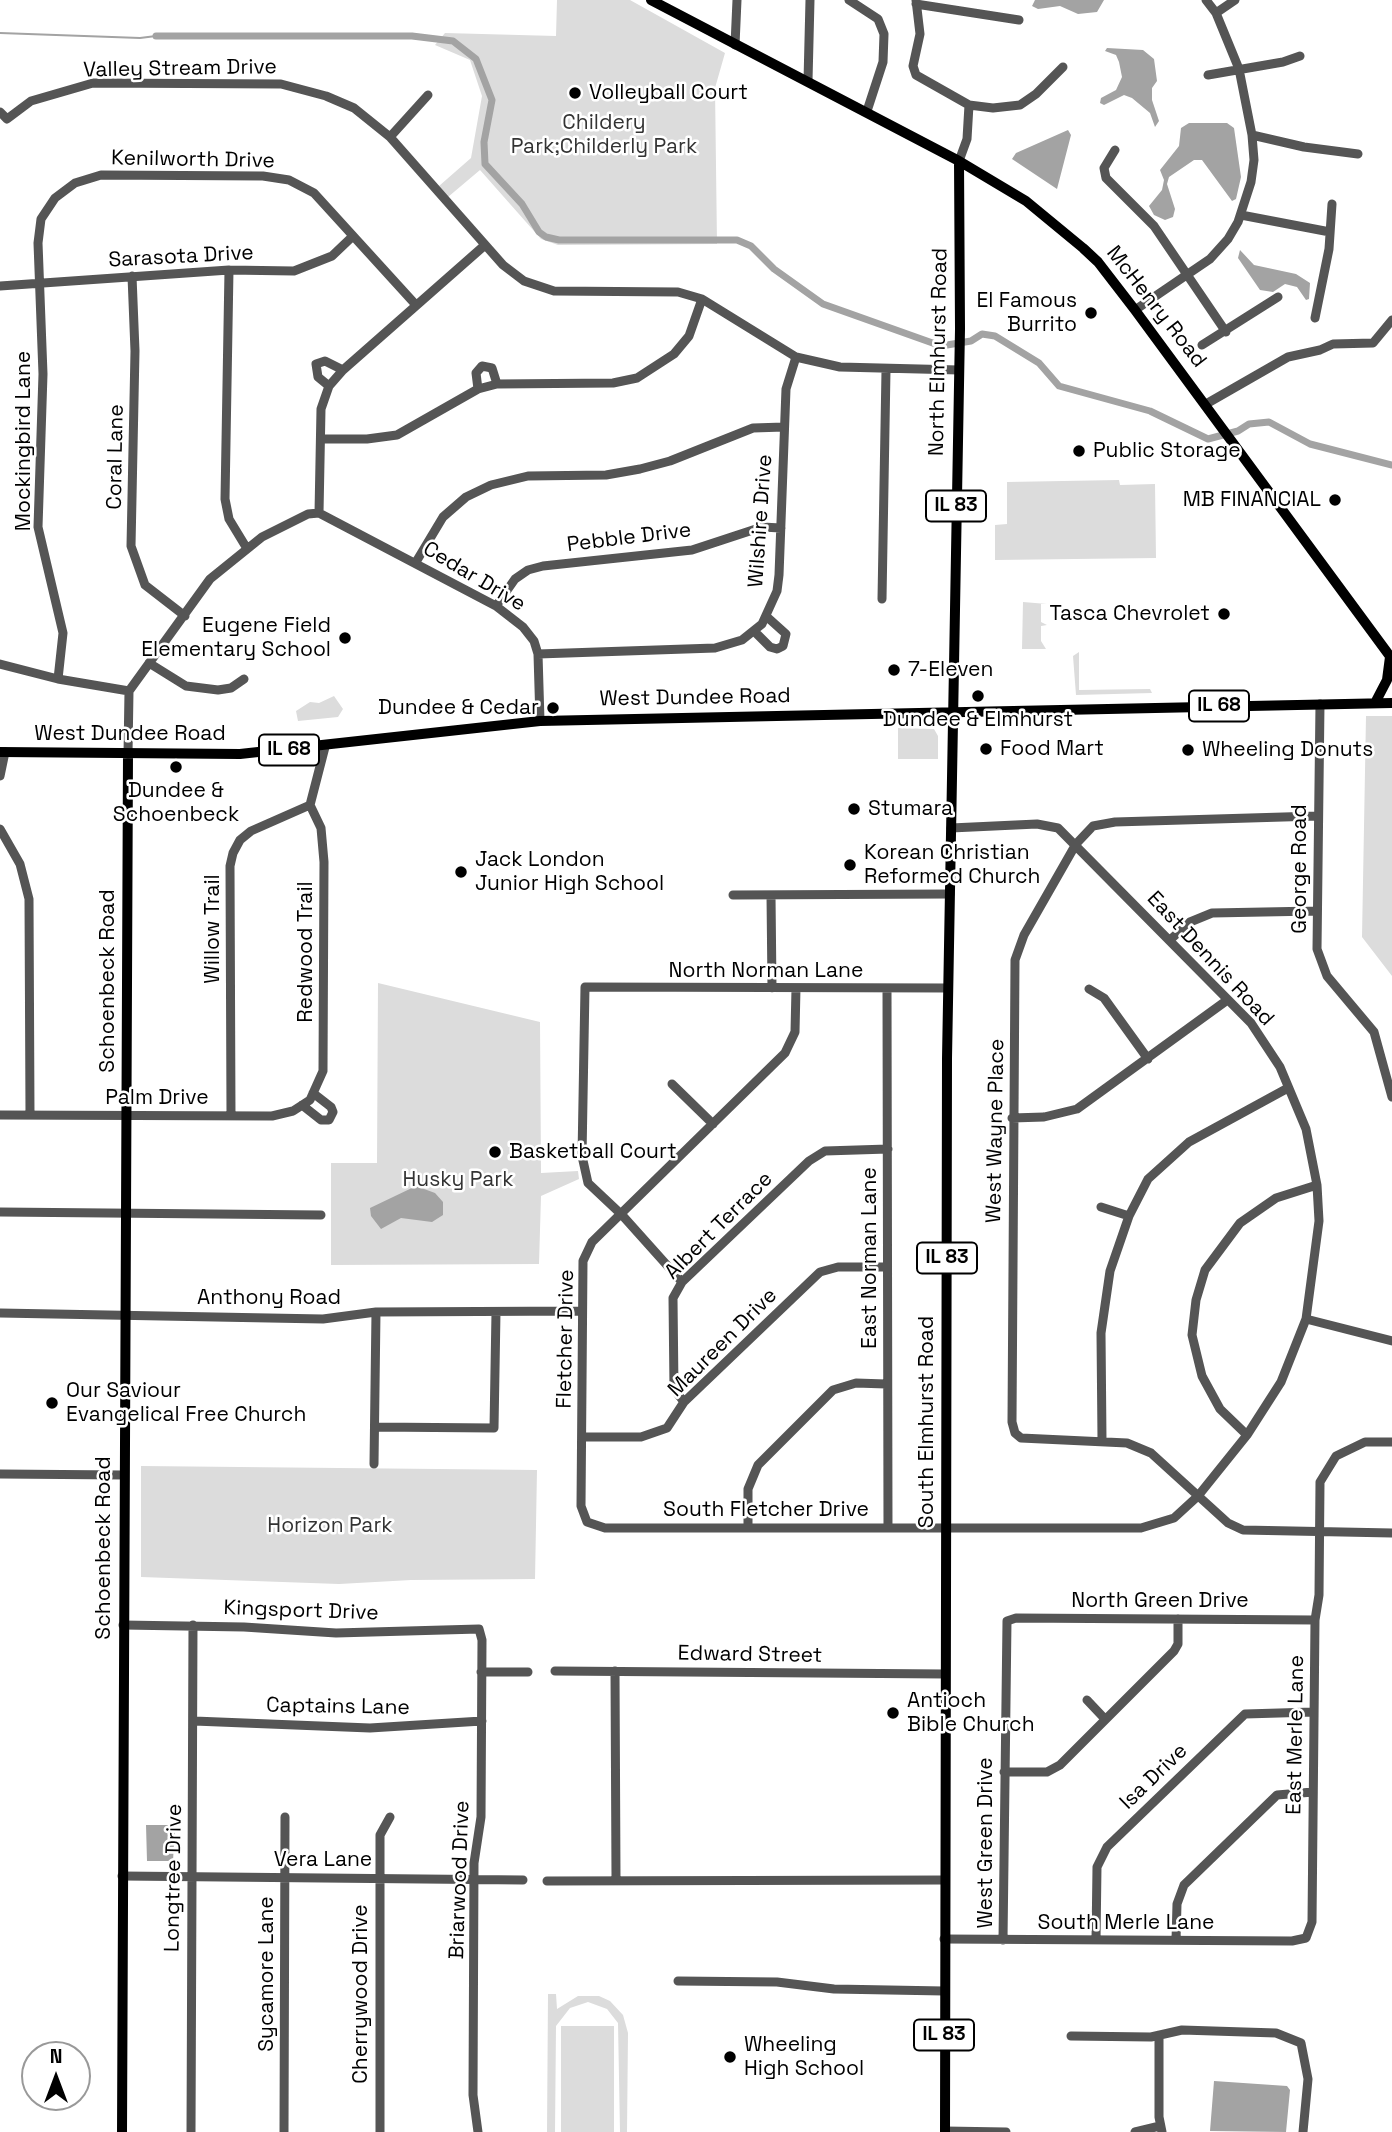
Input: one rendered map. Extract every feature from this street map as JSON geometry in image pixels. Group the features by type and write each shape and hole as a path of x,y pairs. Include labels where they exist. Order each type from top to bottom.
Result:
{"main road":[{"name":"McHenry Road","path":"651,0 959,161 1026,201 1083,247 1098,262 1220,422 1391,658"},
{"name":"North Elmhurst Road","path":"953,712 960,302 959,161"},
{"path":"1375,703 1387,680 1391,658"},
{"name":"West Dundee Road","path":"3,752 240,754 325,747 540,721 1392,703"},
{"name":"South Elmhurst Road","path":"944,2132 948,988 953,712"},
{"name":"Schoenbeck Road","path":"122,2132 128,754"}],"street":[{"path":"735,45 737,0"},
{"path":"808,81 810,0"},
{"path":"849,0 878,19 884,34 883,62 867,111"},
{"path":"1135,310 1210,259 1228,239 1241,215 1254,160 1239,69 1216,13 1206,0"},
{"path":"1216,13 1235,0"},
{"path":"1019,20 916,2 920,34 914,66 916,75 969,105 993,108 1020,105 1036,94 1063,67"},
{"path":"1208,75 1283,62 1300,56"},
{"name":"Valley Stream Drive","path":"2,119 31,102 93,83 281,84 326,96 354,108 390,137 485,245 524,281 554,292 678,292 702,299 796,357 840,367 886,370 959,365"},
{"path":"390,137 428,95"},
{"path":"959,161 967,139 969,105"},
{"path":"1252,135 1304,147 1358,154"},
{"path":"1115,150 1104,168 1106,178 1154,226 1226,332"},
{"name":"Kenilworth Drive","path":"40,284 38,243 41,219 55,198 75,183 102,175 263,176 289,180 314,193 416,305"},
{"path":"1315,318 1330,232 1332,204"},
{"path":"1241,215 1330,232"},
{"name":"Sarasota Drive","path":"0,286 229,270 293,271 332,256 353,236"},
{"path":"128,754 129,691 210,579 246,547 308,514 319,513 321,409 330,386 343,370 485,245"},
{"path":"229,270 225,499 229,519 246,547"},
{"name":"Coral Lane","path":"132,276 135,351 131,547 145,585 185,617"},
{"name":"Mockingbird Lane","path":"40,284 43,374 38,527 63,633 58,679"},
{"path":"1202,345 1278,298"},
{"path":"321,439 397,435 478,389 497,384 613,383 637,378 656,368 689,336 702,299"},
{"path":"1206,404 1288,357 1320,350 1333,344 1373,343 1392,320"},
{"path":"1320,350 1335,353"},
{"name":"Wilshire Drive","path":"538,654 715,648 742,640 754,631 766,616 777,591 786,389 796,357"},
{"path":"330,386 318,377 316,364 325,361 343,370"},
{"path":"478,389 476,373 482,366 492,368 497,384"},
{"path":"882,599 886,370"},
{"path":"416,562 443,517 466,497 491,485 528,476 606,475 640,469 670,461 753,428 785,427"},
{"name":"Cedar Drive","path":"319,513 496,606 523,626 534,641 538,654 540,721"},
{"name":"Pebble Drive","path":"496,606 515,579 536,568 692,550 762,527 781,528"},
{"path":"754,631 770,646 776,649 783,646 786,634 766,616"},
{"path":"149,663 186,685 218,690 241,684 244,679"},
{"path":"0,664 58,679 129,691"},
{"name":"George Road","path":"1320,704 1317,949 1327,976 1374,1032 1392,1097"},
{"path":"310,805 325,747"},
{"path":"0,776 3,752"},
{"name":"Redwood Trail","path":"310,805 321,828 324,862 323,1071 312,1096"},
{"name":"Willow Trail","path":"231,1116 230,866 233,853 240,840 251,831 310,805"},
{"path":"1076,844 1093,826 1115,822 1317,816"},
{"name":"East Dennis Road","path":"951,828 1037,824 1058,828 1171,939 1226,1001 1251,1023 1280,1067 1306,1129 1317,1185 1319,1222 1306,1319 1281,1382 1247,1435 1198,1496"},
{"path":"0,829 20,864 29,899 30,1115"},
{"name":"West Wayne Place","path":"1076,844 1024,934 1015,960 1012,1422 1015,1433 1031,1440 1102,1440"},
{"path":"733,895 950,894"},
{"path":"771,895 772,988"},
{"path":"1171,939 1190,922 1212,913 1316,911"},
{"name":"North Norman Lane","path":"622,1215 588,1183 582,1156 584,987 948,988"},
{"name":"Fletcher Drive","path":"587,1522 581,1506 583,1261 592,1242 785,1053 795,1032 796,988"},
{"name":"East Norman Lane","path":"887,989 888,1528"},
{"path":"1089,989 1104,998 1148,1059"},
{"path":"1012,1118 1044,1117 1077,1109 1226,1001"},
{"path":"672,1084 713,1124"},
{"path":"1289,1088 1189,1142 1148,1179 1129,1216 1110,1271 1101,1333 1102,1440 1127,1443 1151,1453 1228,1523 1243,1530 1392,1533"},
{"path":"302,1105 321,1120 329,1120 333,1112 331,1107 312,1096"},
{"name":"Palm Drive","path":"0,1115 272,1116 293,1111 312,1096"},
{"name":"Albert Terrace","path":"684,1402 674,1389 673,1298 682,1282 809,1161 825,1151 888,1149"},
{"path":"1247,1435 1220,1409 1202,1376 1192,1335 1196,1300 1205,1270 1240,1223 1276,1198 1317,1185"},
{"path":"1101,1207 1129,1216"},
{"path":"0,1212 321,1215"},
{"path":"622,1215 682,1282"},
{"name":"Maureen Drive","path":"582,1437 641,1437 667,1428 684,1402 820,1272 838,1267 887,1267"},
{"name":"Anthony Road","path":"0,1313 323,1319 376,1312 581,1311"},
{"path":"374,1464 376,1312"},
{"path":"375,1427 494,1428 496,1312"},
{"path":"1306,1319 1392,1341"},
{"path":"748,1527 748,1489 758,1465 833,1390 856,1383 886,1384"},
{"name":"East Merle Lane","path":"1306,1938 1312,1922 1313,1712 1315,1620 1319,1595 1320,1482 1336,1456 1365,1441 1392,1441"},
{"path":"0,1474 124,1475"},
{"name":"South Fletcher Drive","path":"587,1522 605,1528 1150,1527 1171,1521 1198,1496"},
{"name":"North Green Drive","path":"1007,1621 1016,1618 1315,1620"},
{"path":"1004,1772 1052,1770 1174,1651 1178,1644 1178,1619"},
{"name":"West Green Drive","path":"1003,1940 1007,1621"},
{"name":"Kingsport Drive","path":"123,1625 193,1625 336,1633 479,1629"},
{"name":"Longtree Drive","path":"191,2132 193,1625"},
{"name":"Briarwood Drive","path":"478,2132 473,2102 474,1879 481,1817 482,1640 479,1629"},
{"name":"Edward Street","path":"555,1671 945,1674"},
{"path":"615,1671 616,1878"},
{"path":"481,1672 528,1672"},
{"path":"1087,1700 1104,1718"},
{"name":"Isa Drive","path":"1096,1940 1097,1867 1107,1847 1245,1714 1313,1712"},
{"name":"Captains Lane","path":"194,1721 370,1728 482,1721"},
{"path":"1176,1940 1177,1904 1184,1885 1277,1795 1313,1792"},
{"name":"Sycamore Lane","path":"284,2132 285,1817"},
{"name":"Cherrywood Drive","path":"380,2132 380,1835 390,1817"},
{"name":"Vera Lane","path":"122,1876 523,1880"},
{"path":"547,1881 616,1878 944,1880"},
{"name":"South Merle Lane","path":"944,1939 1292,1941 1306,1938"},
{"path":"678,1981 743,1981 834,1989 944,1991"},
{"path":"1071,2036 1159,2035 1182,2030 1265,2030 1301,2043 1308,2079 1303,2132"},
{"path":"1135,2132 1161,2129 1159,2035"},
{"path":"944,2132 1006,2132"}],"green space":[{"name":"Childery Park;Childerly Park","path":"557,0 630,0 725,53 715,88 717,244 558,245 541,239 480,170 448,197 439,186 471,158 482,96 470,60 435,45 445,33 556,36"},
{"path":"1119,480 1120,485 1155,484 1156,558 995,560 995,525 1007,524 1007,482"},
{"path":"1023,602 1047,604 1041,604 1041,622 1047,625 1041,626 1041,641 1046,649 1022,649"},
{"path":"1079,652 1079,690 1150,689 1152,693 1076,695 1073,656"},
{"path":"334,696 343,709 338,717 298,721 296,711 310,702 319,703"},
{"path":"1366,716 1392,716 1392,976 1362,937"},
{"path":"898,728 934,729 938,736 938,759 898,759"},
{"name":"Husky Park","path":"378,983 540,1022 541,1173 578,1171 579,1179 541,1196 539,1264 331,1265 331,1163 377,1163"},
{"name":"Horizon Park","path":"141,1466 537,1470 535,1579 411,1580 339,1584 141,1577"},
{"path":"548,1994 556,1994 557,2009 578,1996 599,1996 610,2001 623,2015 628,2033 627,2132 620,2132 618,2023 607,2009 588,2002 570,2008 556,2026 555,2132 547,2132"},
{"path":"561,2026 614,2026 614,2132 561,2132"}],"shaded area":[{"path":"1035,0 1104,0 1097,12 1078,14 1060,6 1038,9 1032,6"},
{"path":"1107,48 1143,50 1154,59 1157,81 1152,88 1152,100 1159,121 1155,127 1150,113 1132,98 1124,95 1104,105 1100,103 1101,98 1116,90 1122,77 1116,55 1105,51"},
{"path":"1189,123 1227,123 1234,128 1241,177 1236,199 1232,201 1202,160 1194,160 1169,177 1167,184 1175,209 1173,217 1165,220 1154,215 1149,206 1162,190 1164,180 1160,170 1179,146 1181,128"},
{"path":"1068,130 1071,135 1057,189 1012,159 1016,153"},
{"path":"1240,250 1254,265 1296,274 1310,283 1309,299 1306,300 1297,287 1285,284 1273,292 1260,290 1238,258"},
{"path":"416,1186 435,1193 443,1202 443,1215 432,1222 401,1218 381,1229 371,1216 370,1208"},
{"path":"146,1825 175,1825 173,1861 147,1861"},
{"path":"1214,2081 1287,2086 1290,2090 1286,2132 1210,2131"}],"waterway":[{"path":"0,33 140,38 156,36"},
{"path":"156,36 412,36 453,41 476,59 492,100 484,142 485,164 522,204 539,232 546,237 559,240 737,240 751,246 774,269 823,304 941,346 971,341 982,334 995,336 1039,363 1059,386 1150,411 1208,439 1238,431 1249,424 1269,422 1310,444 1392,465"}],"place":[{"name":"Volleyball Court","path":"575,93"},
{"name":"El Famous Burrito","path":"1091,313"},
{"name":"Public Storage","path":"1079,451"},
{"name":"MB FINANCIAL","path":"1335,500"},
{"name":"Tasca Chevrolet","path":"1224,614"},
{"name":"Eugene Field Elementary School","path":"345,638"},
{"name":"7-Eleven","path":"894,670"},
{"name":"Dundee & Elmhurst","path":"978,696"},
{"name":"Dundee & Cedar","path":"553,708"},
{"name":"Food Mart","path":"986,749"},
{"name":"Wheeling Donuts","path":"1188,750"},
{"name":"Dundee & Schoenbeck","path":"176,767"},
{"name":"Stumara","path":"854,809"},
{"name":"Korean Christian Reformed Church","path":"850,865"},
{"name":"Jack London Junior High School","path":"461,872"},
{"name":"Basketball Court","path":"495,1152"},
{"name":"Our Saviour Evangelical Free Church","path":"52,1403"},
{"name":"Antioch Bible Church","path":"893,1713"},
{"name":"Wheeling High School","path":"730,2057"}]}
